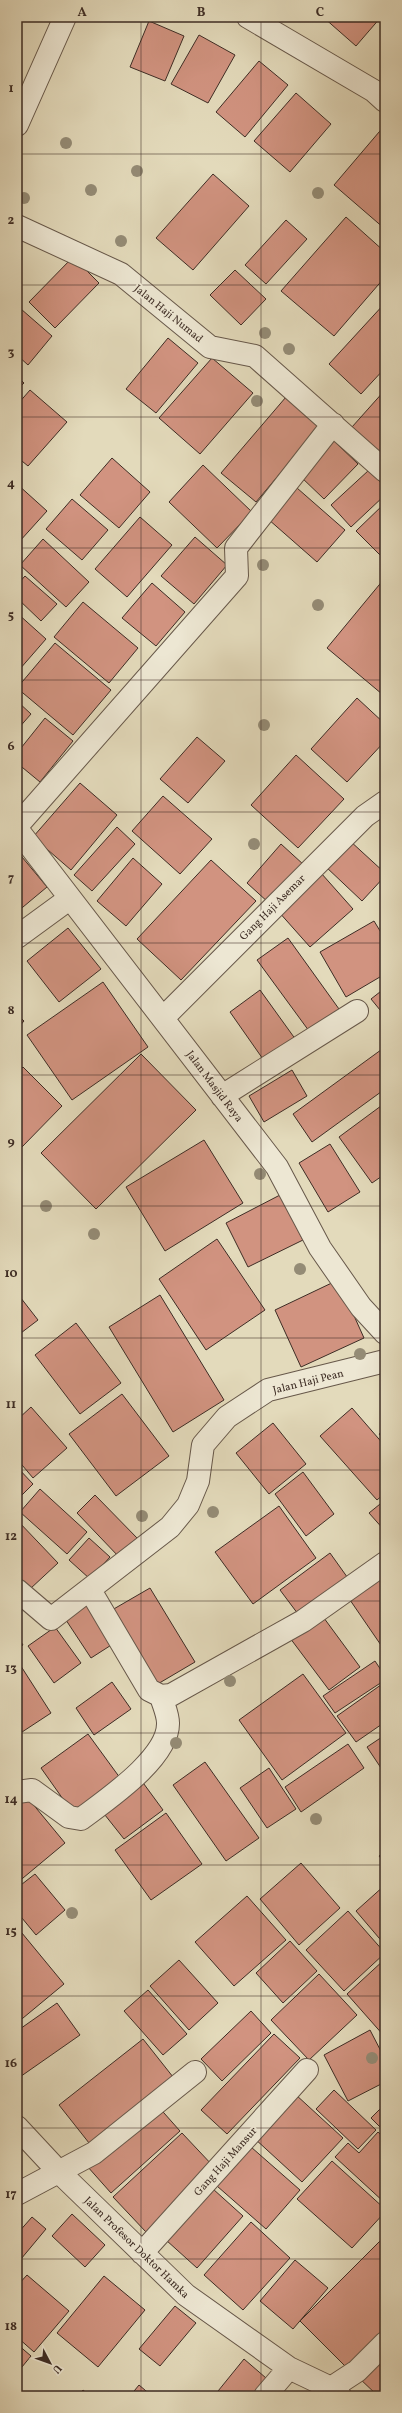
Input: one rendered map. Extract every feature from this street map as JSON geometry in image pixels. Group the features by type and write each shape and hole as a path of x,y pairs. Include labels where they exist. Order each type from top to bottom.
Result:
{"street":[{"path":"17,125 65,17"},
{"path":"248,17 381,90"},
{"name":"Jalan Haji Numad","path":"17,226 122,274 210,347 255,356 385,471"},
{"path":"17,826 237,576 236,548 333,424"},
{"name":"Gang Haji Asemar","path":"164,1017 326,853 365,816 385,802"},
{"name":"Jalan Masjid Raya","path":"17,829 69,899 164,1017 222,1096 277,1167 329,1261 361,1307 385,1333"},
{"path":"17,938 69,899"},
{"path":"222,1096 357,1011"},
{"name":"Jalan Haji Pean","path":"17,1590 51,1619 170,1527 188,1505 198,1481 203,1445 227,1417 268,1390 385,1361"},
{"path":"90,1590 148,1690 161,1696 171,1695 303,1621 385,1563"},
{"path":"17,1792 32,1790 69,1817 81,1819 136,1778 152,1759 162,1742 168,1723 161,1696"},
{"name":"Gang Haji Mansur","path":"142,2253 307,2070"},
{"path":"17,2194 94,2153 195,2072"},
{"name":"Jalan Profesor Doktor Hamka","path":"17,2127 58,2171 186,2295 288,2368 336,2392"},
{"path":"336,2392 385,2343"},
{"path":"265,2396 288,2368"}],"building":[{"path":"323,17 381,17 356,46"},
{"path":"149,21 184,36 165,81 130,67"},
{"path":"199,35 235,55 208,103 171,84"},
{"path":"259,61 288,85 245,137 216,112"},
{"path":"296,93 331,124 290,172 254,141"},
{"path":"385,125 385,229 334,185"},
{"path":"213,174 249,206 193,270 156,238"},
{"path":"346,217 385,252 385,277 334,336 281,291"},
{"path":"286,220 307,239 266,284 245,265"},
{"path":"73,257 99,283 55,328 29,302"},
{"path":"235,270 266,299 241,325 210,295"},
{"path":"385,303 385,368 361,394 329,364"},
{"path":"21,309 52,336 28,365 17,355 17,314"},
{"path":"168,338 198,363 156,413 126,389"},
{"path":"212,358 253,393 200,454 159,418"},
{"path":"17,376 24,383 17,390"},
{"path":"30,390 67,422 28,466 17,457 17,405"},
{"path":"385,390 385,457 352,427"},
{"path":"286,397 320,426 256,502 221,473"},
{"path":"334,441 358,464 324,499 300,476"},
{"path":"112,458 150,492 119,528 80,495"},
{"path":"203,465 252,512 217,548 169,502"},
{"path":"369,470 385,487 385,495 351,527 331,505"},
{"path":"17,484 47,511 19,542 17,540"},
{"path":"297,488 345,530 317,562 268,519"},
{"path":"72,499 108,530 82,560 46,529"},
{"path":"385,503 385,560 356,531"},
{"path":"140,517 172,545 127,597 95,569"},
{"path":"195,537 227,565 194,604 161,576"},
{"path":"43,539 89,582 66,607 20,565"},
{"path":"25,576 57,604 41,621 17,598 17,585"},
{"path":"384,579 385,691 382,694 327,648"},
{"path":"152,583 185,612 156,646 122,618"},
{"path":"83,602 138,648 109,683 54,637"},
{"path":"17,613 46,639 19,670 17,669"},
{"path":"55,643 111,690 73,735 17,688"},
{"path":"357,698 385,724 385,741 347,782 311,749"},
{"path":"17,701 31,714 17,730"},
{"path":"45,718 73,741 40,782 17,763 17,753"},
{"path":"197,737 225,761 188,803 160,779"},
{"path":"296,755 344,799 298,848 251,805"},
{"path":"80,783 117,815 71,870 33,837"},
{"path":"163,796 212,839 180,874 132,831"},
{"path":"117,827 135,844 92,891 74,875"},
{"path":"349,840 385,873 385,876 362,901 325,866"},
{"path":"281,844 304,865 269,903 247,883"},
{"path":"17,851 47,887 17,912"},
{"path":"133,858 162,884 126,926 97,901"},
{"path":"211,860 256,901 181,980 137,939"},
{"path":"321,873 353,909 310,947 278,911"},
{"path":"374,921 385,939 385,974 346,997 320,952"},
{"path":"68,928 101,969 59,1002 27,961"},
{"path":"288,938 339,1009 309,1031 257,960"},
{"path":"103,982 148,1047 72,1100 27,1035"},
{"path":"385,988 385,1016 371,999"},
{"path":"260,990 296,1040 265,1062 230,1012"},
{"path":"17,1014 24,1021 17,1029"},
{"path":"385,1047 385,1089 312,1142 293,1114"},
{"path":"141,1054 196,1110 96,1209 41,1153"},
{"path":"23,1067 62,1106 21,1148 17,1144 17,1073"},
{"path":"292,1070 307,1096 264,1122 249,1096"},
{"path":"385,1103 385,1174 372,1183 339,1137"},
{"path":"204,1140 243,1203 165,1251 126,1187"},
{"path":"330,1144 360,1192 328,1212 299,1163"},
{"path":"280,1195 303,1240 248,1267 226,1223"},
{"path":"217,1239 265,1310 206,1350 159,1279"},
{"path":"338,1280 364,1338 301,1367 275,1310"},
{"path":"17,1293 38,1320 17,1336"},
{"path":"160,1295 224,1400 173,1432 109,1327"},
{"path":"76,1323 121,1383 80,1414 35,1355"},
{"path":"122,1394 169,1456 116,1496 69,1434"},
{"path":"31,1407 67,1448 33,1478 17,1459 17,1420"},
{"path":"352,1408 385,1446 385,1493 377,1500 320,1436"},
{"path":"273,1423 306,1464 269,1494 236,1453"},
{"path":"385,1429 385,1441 379,1434"},
{"path":"17,1467 33,1484 17,1500"},
{"path":"303,1472 334,1514 306,1536 275,1494"},
{"path":"40,1489 87,1532 67,1554 20,1512"},
{"path":"95,1495 139,1540 120,1558 77,1513"},
{"path":"385,1500 385,1531 369,1513"},
{"path":"279,1506 316,1558 253,1604 215,1552"},
{"path":"17,1520 58,1563 30,1589 17,1575"},
{"path":"89,1538 110,1557 90,1579 69,1560"},
{"path":"330,1553 350,1581 301,1618 280,1590"},
{"path":"380,1578 385,1585 385,1651 350,1600"},
{"path":"150,1588 195,1662 156,1685 112,1610"},
{"path":"89,1601 116,1642 91,1658 64,1617"},
{"path":"321,1614 360,1667 329,1690 290,1638"},
{"path":"55,1627 81,1663 54,1683 28,1646"},
{"path":"17,1636 23,1645 17,1649"},
{"path":"17,1660 51,1713 19,1734 17,1731"},
{"path":"375,1661 385,1676 385,1680 335,1713 323,1696"},
{"path":"303,1674 346,1733 282,1780 239,1720"},
{"path":"112,1682 131,1709 94,1735 76,1708"},
{"path":"385,1682 385,1722 356,1742 337,1716"},
{"path":"88,1734 123,1782 75,1816 41,1768"},
{"path":"385,1735 385,1774 367,1747"},
{"path":"348,1744 364,1768 301,1812 285,1787"},
{"path":"205,1762 259,1838 226,1861 173,1785"},
{"path":"269,1768 296,1809 267,1828 240,1788"},
{"path":"141,1780 163,1810 124,1839 101,1810"},
{"path":"27,1797 65,1843 17,1883 17,1805"},
{"path":"166,1813 202,1864 151,1900 115,1850"},
{"path":"385,1851 385,1863 379,1856"},
{"path":"301,1863 340,1908 299,1945 260,1899"},
{"path":"35,1874 65,1910 36,1935 17,1912 17,1888"},
{"path":"385,1885 385,1945 356,1911"},
{"path":"247,1896 286,1940 234,1986 195,1942"},
{"path":"348,1911 385,1953 344,1991 306,1950"},
{"path":"17,1927 64,1984 17,2023"},
{"path":"290,1941 317,1971 283,2003 256,1973"},
{"path":"385,1959 385,2037 347,1994"},
{"path":"179,1960 218,2003 189,2030 150,1986"},
{"path":"319,1974 357,2015 309,2060 271,2020"},
{"path":"148,1990 187,2034 163,2055 124,2011"},
{"path":"57,2003 80,2035 17,2079 17,2031"},
{"path":"251,2011 271,2033 222,2081 201,2059"},
{"path":"370,2030 385,2059 385,2082 348,2101 324,2055"},
{"path":"274,2034 300,2058 227,2134 201,2110"},
{"path":"143,2039 177,2082 93,2148 59,2105"},
{"path":"334,2090 376,2130 358,2149 316,2109"},
{"path":"295,2094 343,2138 302,2182 254,2138"},
{"path":"156,2104 180,2131 111,2193 87,2166"},
{"path":"385,2104 385,2132 371,2118"},
{"path":"378,2132 385,2139 385,2203 335,2157 348,2143 359,2153"},
{"path":"182,2133 214,2167 146,2232 113,2197"},
{"path":"251,2147 300,2190 266,2229 217,2186"},
{"path":"332,2161 385,2209 385,2212 352,2248 297,2199"},
{"path":"213,2189 243,2216 197,2268 166,2240"},
{"path":"72,2214 105,2245 85,2267 52,2236"},
{"path":"32,2217 46,2229 21,2259 17,2256 17,2234"},
{"path":"251,2222 290,2258 243,2310 204,2275"},
{"path":"384,2237 385,2328 346,2367 300,2321"},
{"path":"295,2260 328,2288 293,2329 260,2301"},
{"path":"27,2275 69,2311 34,2352 17,2337 17,2286"},
{"path":"104,2276 145,2310 98,2367 57,2333"},
{"path":"175,2306 196,2323 160,2366 139,2349"},
{"path":"17,2344 31,2356 17,2373"},
{"path":"385,2349 385,2396 378,2396 358,2377"},
{"path":"244,2359 266,2378 252,2396 214,2396"},
{"path":"139,2385 152,2396 130,2396"},
{"path":"83,2390 90,2396 78,2396"}]}
